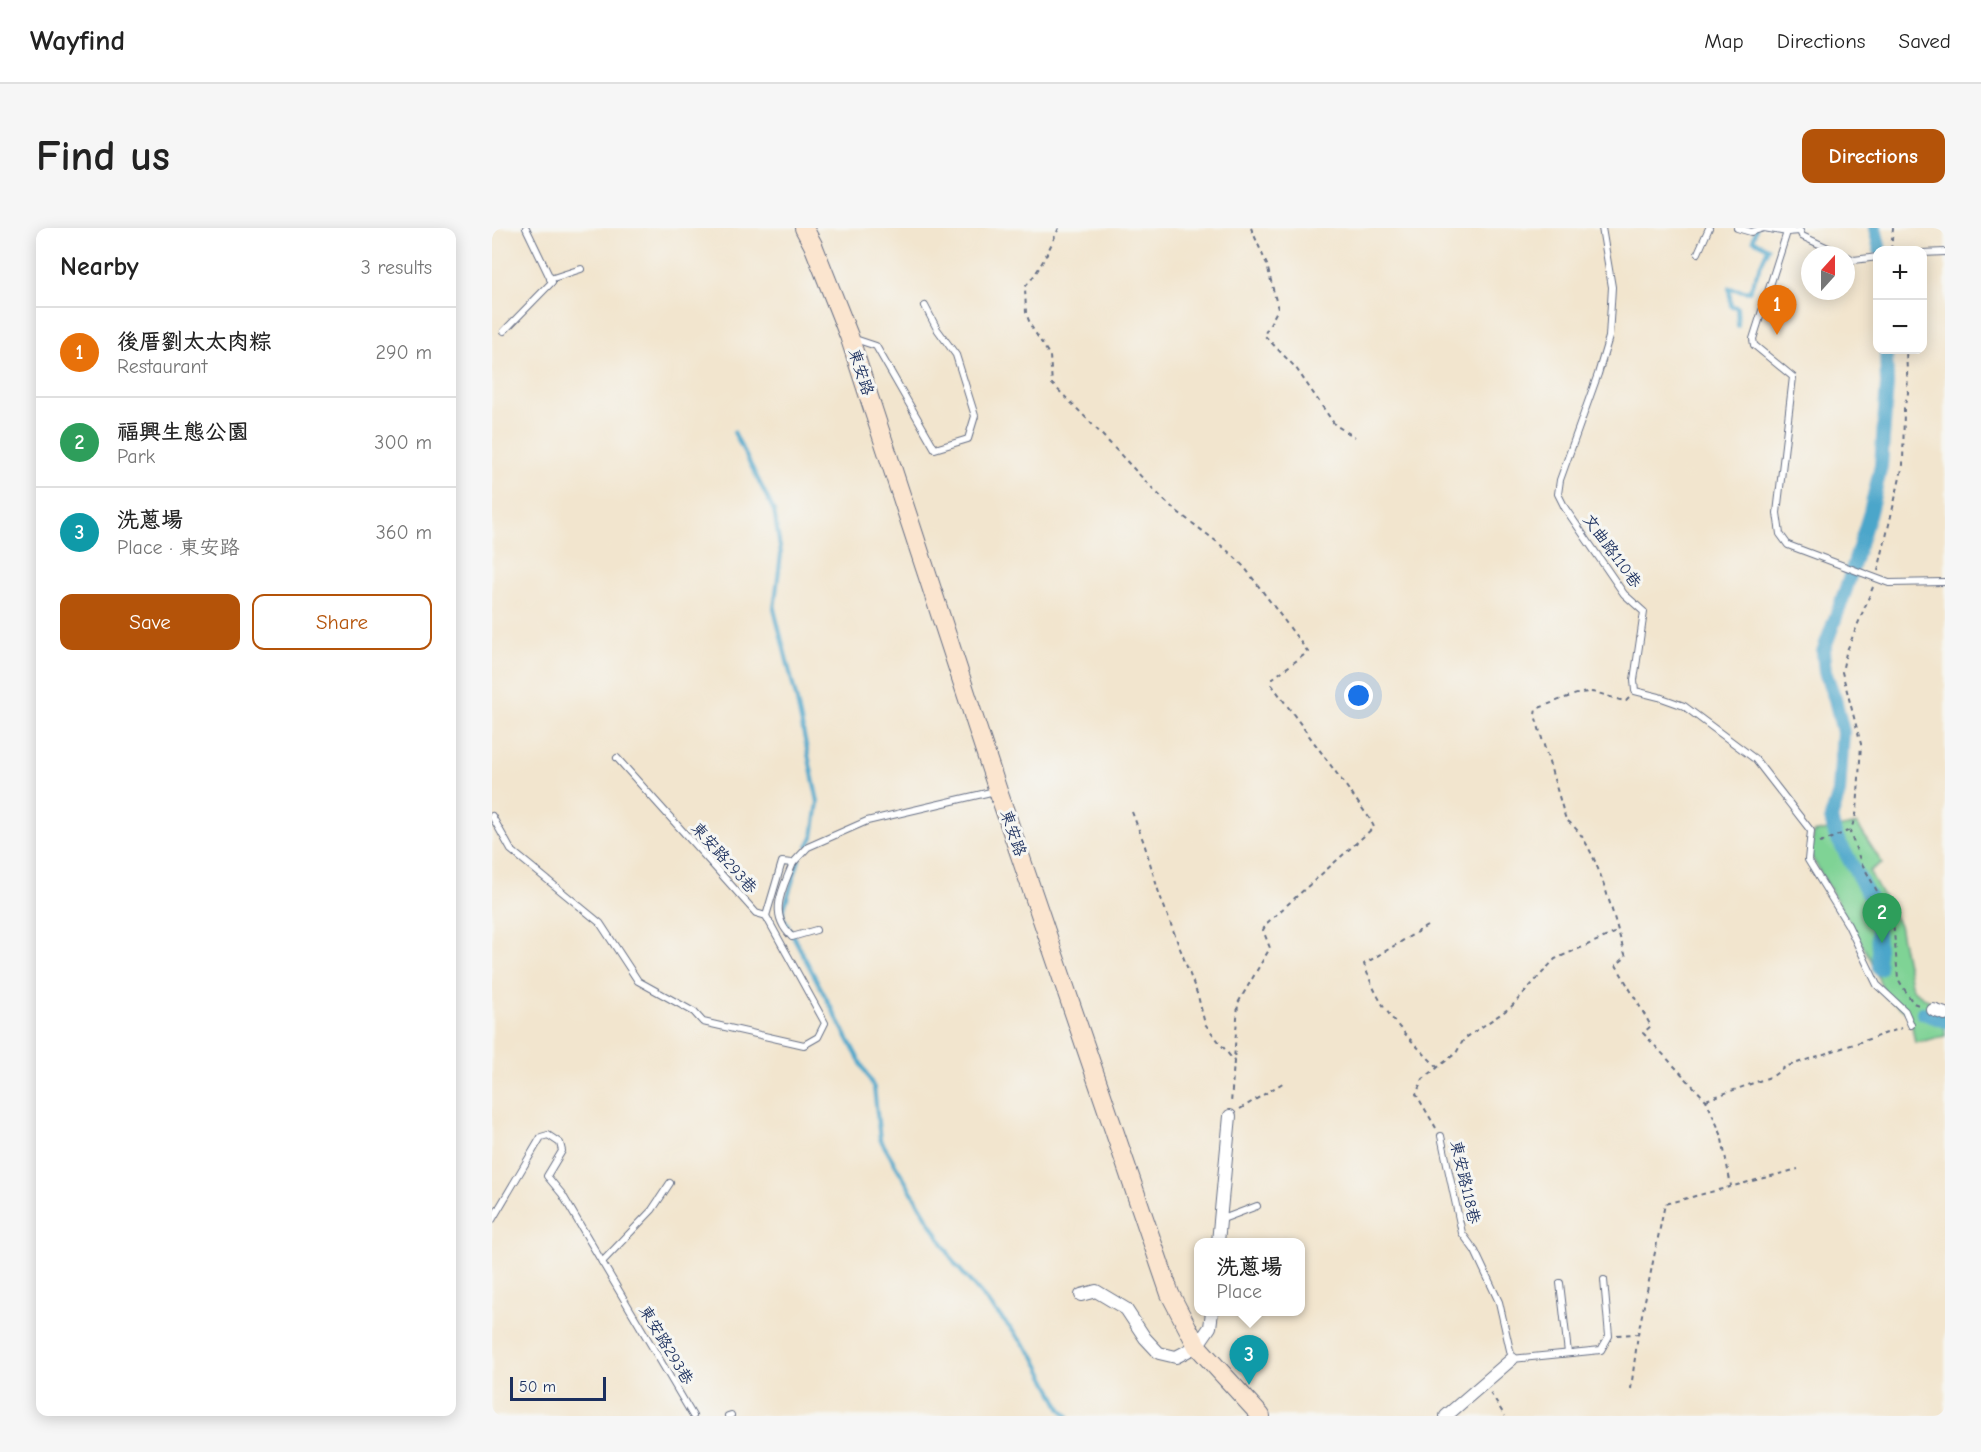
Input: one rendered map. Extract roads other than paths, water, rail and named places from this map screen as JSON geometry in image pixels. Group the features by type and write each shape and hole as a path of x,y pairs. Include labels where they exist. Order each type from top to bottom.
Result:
{"street":[{"name":"東安路","path":"804,228 849,336 998,791 1170,1294 1197,1346 1261,1416"},
{"path":"1218,1238 1230,1116"},
{"path":"1081,1294 1096,1291 1126,1309 1145,1338 1159,1353 1176,1357 1197,1346 1210,1327 1211,1316"},
{"path":"1446,1416 1512,1359"}],"lane":[{"path":"504,331 552,282 526,228"},
{"name":"文曲路110巷","path":"1602,228 1612,287 1609,337 1560,480 1558,494 1565,508 1624,594 1644,612 1634,680 1635,691 1684,706 1755,759 1811,831 1808,860 1848,926 1877,985 1905,1011 1911,1024"},
{"path":"1698,253 1709,228"},
{"path":"1741,229 1751,232 1764,228 1787,232 1800,230 1802,236 1824,246"},
{"path":"1787,232 1753,339 1754,345 1793,377 1777,513 1780,534 1788,545 1889,583 1945,582"},
{"path":"1927,253 1945,252"},
{"path":"1855,260 1873,258"},
{"path":"550,279 581,268"},
{"path":"849,336 876,346 935,449 968,439 975,416 956,355 937,329 925,306"},
{"name":"東安路293巷","path":"617,758 756,913 766,916 782,861 793,863 808,846 867,821 998,791"},
{"path":"492,816 511,850 600,923 638,981 694,1012 704,1022 804,1045 818,1037 825,1023 766,916"},
{"path":"793,863 777,907 784,929 792,937 816,930"},
{"name":"東安路293巷","path":"492,1220 541,1137 548,1135 560,1143 562,1151 547,1176 562,1194 693,1416"},
{"name":"東安路118巷","path":"1441,1136 1462,1233 1475,1251 1499,1302 1512,1359"},
{"path":"602,1263 652,1210 670,1183"},
{"path":"1219,1221 1257,1206"},
{"path":"1512,1359 1601,1350 1609,1336 1604,1280"},
{"path":"1560,1283 1568,1353"}],"waterway":[{"path":"1875,228 1879,246"},
{"path":"1738,326 1737,307 1731,306 1729,288 1749,292 1768,248 1753,240 1756,229"},
{"path":"1879,969 1876,912 1835,834 1831,818 1839,793 1843,732 1835,699 1825,672 1823,652 1846,589 1870,512 1881,466 1887,384 1886,354"},
{"path":"734,432 774,511 781,554 774,609 796,697 818,802 813,837 808,846"},
{"path":"799,860 782,915 874,1088 880,1139 955,1264 1034,1356 1061,1409 1068,1416"},
{"path":"1923,1013 1945,1021"}],"place":[{"name":"後厝劉太太肉粽","path":"1777,335"},
{"name":"福興生態公園","path":"1882,943"},
{"name":"洗蔥場","path":"1249,1385"}]}
